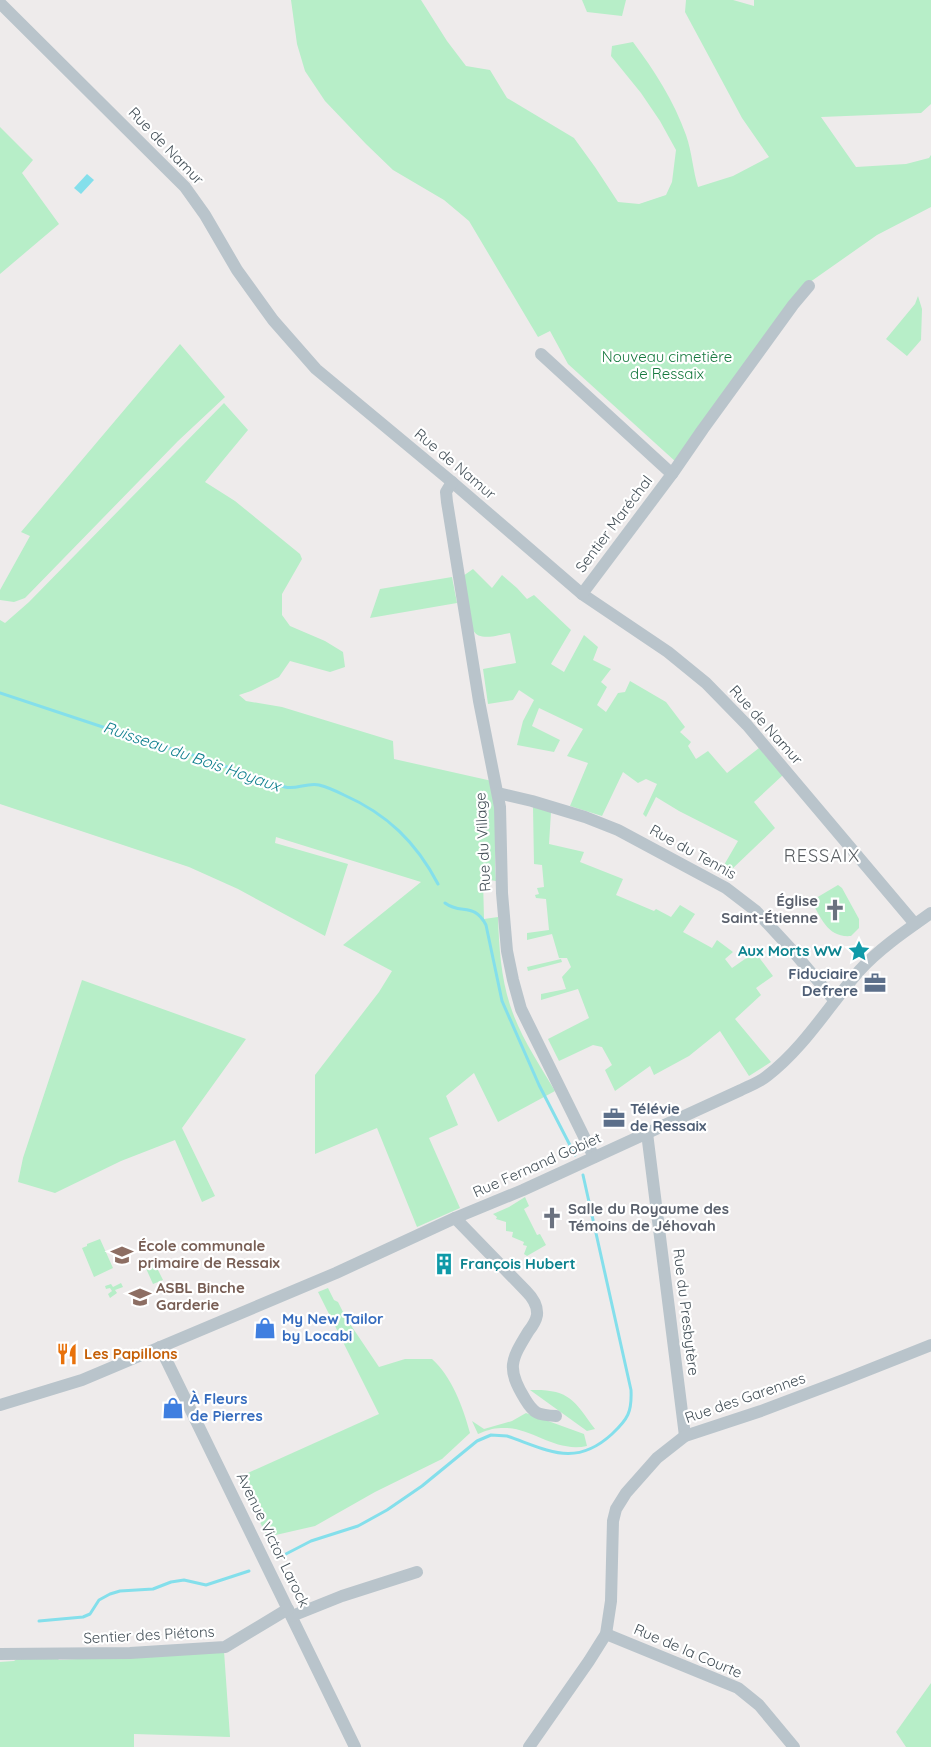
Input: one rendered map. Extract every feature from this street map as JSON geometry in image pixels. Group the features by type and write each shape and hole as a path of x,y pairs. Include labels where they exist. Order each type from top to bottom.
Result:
{"street":[{"name":"Rue de Namur","path":"0,3 185,187 205,214 241,276 273,320 300,352 334,386 361,406 452,482 582,594 668,652 706,683 746,725 915,924"},
{"name":"Sentier Maréchal","path":"582,594 809,286"},
{"name":"Sentier Maréchal","path":"541,354 672,474"},
{"name":"Rue du Village","path":"452,482 446,492 447,505 479,701 500,807 502,893 507,951 513,980 522,1009 594,1157"},
{"name":"Rue du Tennis","path":"497,788 618,830 726,888 756,911 834,1000"},
{"name":"Rue Fernand Gobiet","path":"0,1405 82,1380 336,1273 741,1090 767,1076 798,1047 834,1000 873,958 931,913"},
{"name":"Rue du Presbytère","path":"647,1134 685,1436"},
{"path":"455,1218 526,1291 535,1303 537,1310 536,1320 514,1355 513,1373 522,1394 534,1412 542,1416 556,1416"},
{"name":"Rue des Garennes","path":"529,1747 606,1634 611,1601 613,1521 616,1509 621,1500 657,1458 685,1436 834,1384 931,1345"},
{"name":"Avenue Victor Larock","path":"160,1347 290,1612 353,1746"},
{"name":"Sentier des Piétons","path":"0,1654 130,1653 224,1648 290,1612 417,1572"},
{"name":"Rue de la Courte","path":"606,1634 738,1688 759,1705 794,1747"}],"green space":[{"name":"Nouveau cimetière de Ressaix","path":"291,0 421,0 447,41 466,66 490,70 507,98 574,138 618,202 639,204 666,195 672,182 676,150 660,121 641,93 611,56 612,46 633,42 663,86 676,110 686,135 698,187 733,176 769,157 742,118 685,12 686,0 733,0 754,6 754,0 931,0 931,104 921,113 821,117 856,167 906,164 929,158 931,155 931,207 877,235 803,287 676,462 568,364 550,331 538,337 469,221 444,200 393,170 325,101 305,71 297,44"},
{"path":"582,0 626,0 622,16 587,12"},
{"path":"0,127 33,160 22,173 59,224 0,274"},
{"path":"918,296 922,309 921,340 907,356 886,339 915,304"},
{"path":"180,344 225,397 178,441 25,598 14,602 0,600 0,590 30,536 21,532"},
{"path":"224,403 248,430 205,482 235,501 300,554 302,559 282,594 282,615 290,626 325,641 343,652 345,667 330,672 290,661 279,677 239,695 246,701 282,707 393,741 394,759 492,781 495,792 496,881 483,879 484,919 498,917 504,984 510,1005 524,1039 555,1091 498,1122 474,1073 446,1096 458,1125 429,1138 460,1208 417,1227 377,1128 315,1154 315,1075 379,992 392,971 343,945 421,882 276,837 275,843 348,864 325,936 238,889 189,867 0,804 0,620 5,623 29,602"},
{"path":"473,569 492,588 502,575 527,599 534,595 571,630 551,664 564,672 584,635 598,647 593,660 611,669 601,682 607,687 597,705 606,712 618,693 625,692 630,681 666,702 685,727 680,732 691,742 688,746 696,759 708,751 727,773 759,748 783,775 754,802 775,828 730,871 724,865 738,841 656,797 646,817 643,814 657,784 646,779 638,783 623,772 602,816 570,806 588,763 567,756 583,729 539,708 532,726 560,740 554,752 517,745 523,721 534,700 519,690 513,700 488,704 483,669 516,663 510,633 484,637 476,634 473,630 463,576"},
{"path":"452,577 457,603 370,618 380,589"},
{"path":"533,807 551,812 549,844 584,852 580,862 623,879 616,895 654,911 656,909 671,917 680,905 695,914 683,932 712,948 717,940 733,952 725,959 732,968 755,952 773,976 756,988 761,995 735,1019 771,1062 749,1076 720,1031 689,1056 654,1075 650,1066 615,1091 605,1070 612,1065 602,1047 593,1045 559,1061 548,1039 589,1018 578,989 541,1000 541,994 566,989 562,977 571,967 567,958 559,958 552,934 527,940 527,933 549,930 546,899 536,898 535,895 539,894 537,888 544,887 542,865 534,864"},
{"path":"838,885 842,888 859,919 859,928 851,936 843,936 831,931 822,921 811,901"},
{"path":"561,959 562,962 528,971 527,967"},
{"path":"82,980 246,1039 182,1128 215,1196 202,1202 175,1140 121,1161 55,1193 18,1182 23,1158"},
{"path":"525,1197 529,1206 524,1209 537,1235 540,1234 546,1245 527,1256 524,1254 527,1246 523,1245 524,1242 512,1237 513,1232 506,1231 506,1222 496,1219 497,1217 493,1214"},
{"path":"100,1239 113,1268 94,1277 82,1248"},
{"path":"153,1260 163,1280 153,1284 144,1264"},
{"path":"121,1283 123,1287 115,1290 117,1293 110,1298 108,1294 112,1291 110,1288 106,1289 105,1286 111,1284 113,1287"},
{"path":"328,1288 379,1367 405,1359 432,1359 439,1366 456,1393 470,1433 442,1459 375,1492 315,1526 267,1537 239,1477 379,1414 318,1292"},
{"path":"530,1390 554,1391 569,1398 595,1429 587,1431"},
{"path":"526,1413 584,1434 587,1446 564,1446 512,1428 495,1429 478,1434 472,1421 484,1429 512,1421"},
{"path":"224,1651 230,1737 134,1734 134,1747 0,1747 0,1662 14,1661 20,1657 55,1656 59,1660"},
{"path":"931,1683 931,1747 906,1747 896,1732"}],"water":[{"path":"87,174 94,180 81,194 74,188"}],"waterway":[{"name":"Ruisseau du Bois Hoyaux","path":"0,693 285,787 293,788 315,784 335,791 374,811 387,820 410,842 438,884"},
{"path":"445,903 456,908 472,911 486,925 502,1001 539,1085 575,1155"},
{"name":"Ruisseau du Bois Hoyaux","path":"282,1556 311,1541 358,1526 387,1510 422,1486 477,1441 491,1435 507,1436 561,1453 573,1453 586,1451 599,1444 622,1424 630,1410 631,1390 583,1175"},
{"path":"39,1621 83,1617 90,1614 99,1600 120,1591 153,1589 171,1582 184,1580 206,1585 249,1571"}],"place":[{"name":"Église Saint-Étienne","path":"835,910"},
{"name":"Aux Morts WW","path":"859,951"},
{"name":"Fiduciaire Defrere","path":"875,983"},
{"name":"Télévie de Ressaix","path":"614,1118"},
{"name":"Salle du Royaume des Témoins de Jéhovah","path":"552,1218"},
{"name":"École communale primaire de Ressaix","path":"122,1255"},
{"name":"François Hubert","path":"444,1264"},
{"name":"ASBL Binche Garderie","path":"140,1297"},
{"name":"My New Tailor by Locabi","path":"265,1328"},
{"name":"Les Papillons","path":"67,1354"},
{"name":"À Fleurs de Pierres","path":"173,1408"}],"district":[{"name":"RESSAIX","path":"822,856"}]}
